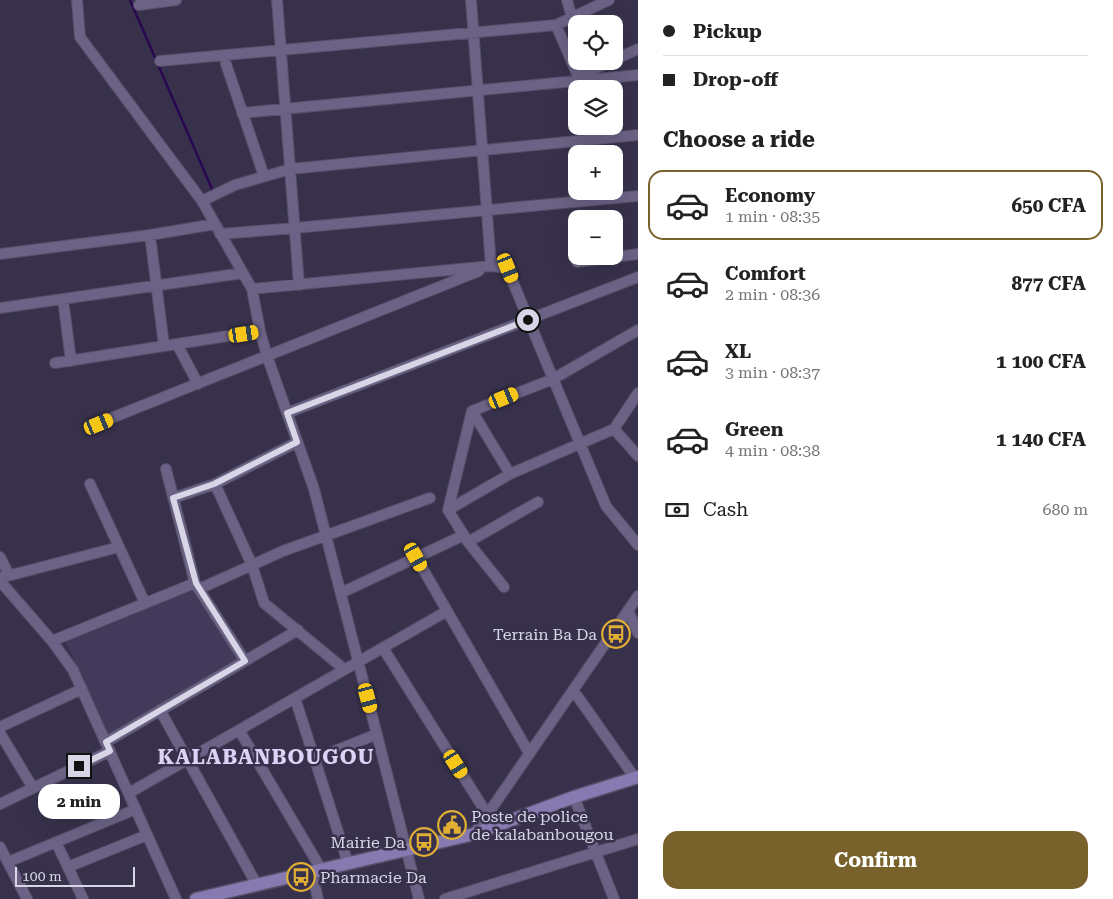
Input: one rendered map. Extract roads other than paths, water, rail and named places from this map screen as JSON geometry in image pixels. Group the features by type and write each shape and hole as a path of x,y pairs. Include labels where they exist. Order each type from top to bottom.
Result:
{"street":[{"path":"76,0 80,36 202,201 252,290 260,332 267,356 314,490 419,899"},
{"path":"139,5 176,0"},
{"path":"277,0 299,285"},
{"path":"471,0 491,266"},
{"path":"568,0 571,15"},
{"path":"578,15 609,0"},
{"path":"160,62 556,26 568,20"},
{"path":"556,26 579,79"},
{"path":"623,56 638,49"},
{"path":"226,64 264,176"},
{"path":"579,79 596,70"},
{"path":"242,113 478,91 579,79 638,75"},
{"path":"202,201 235,185 290,169 638,135"},
{"path":"220,234 638,196"},
{"path":"0,254 150,235 215,224"},
{"path":"150,235 164,346"},
{"path":"623,256 638,254"},
{"path":"99,424 491,266"},
{"path":"252,290 491,266 508,268 606,506 638,545"},
{"path":"0,308 243,273"},
{"path":"287,413 638,277"},
{"path":"63,299 70,361"},
{"path":"472,411 553,379 638,330"},
{"path":"54,363 260,332"},
{"path":"177,344 198,384"},
{"path":"448,510 510,474 614,429 638,393"},
{"path":"472,411 510,474"},
{"path":"472,411 448,510 466,538 504,587"},
{"path":"614,429 638,456"},
{"path":"173,498 214,484 297,442"},
{"path":"166,469 197,586 245,661"},
{"path":"90,484 145,604"},
{"path":"214,484 252,565 264,603 344,669"},
{"path":"52,641 145,604 252,565 283,551 430,498"},
{"path":"341,593 416,557 466,538 538,502"},
{"path":"3,578 119,547"},
{"path":"0,556 3,578 73,670 176,899"},
{"path":"416,557 529,753"},
{"path":"474,834 638,596"},
{"path":"628,610 638,633"},
{"path":"129,793 447,611"},
{"path":"0,804 108,746 160,710 298,630"},
{"path":"383,648 487,814"},
{"path":"0,727 82,689"},
{"path":"196,899 474,834 574,797 636,777 573,690"},
{"path":"295,698 348,863"},
{"path":"160,710 257,885"},
{"path":"239,730 317,871 318,899"},
{"path":"0,733 32,788"},
{"path":"314,759 377,734"},
{"path":"574,797 614,899"},
{"path":"8,862 136,809"},
{"path":"68,867 147,835"},
{"path":"445,899 638,839"},
{"path":"56,842 83,899"},
{"path":"0,847 27,899"}],"waterway":[{"path":"130,0 212,189"}],"place":[{"name":"Terrain Ba Da","path":"616,634"},
{"name":"Poste de police de kalabanbougou","path":"452,825"},
{"name":"Mairie Da","path":"424,842"},
{"name":"Pharmacie Da","path":"301,877"}],"district":[{"name":"KALABANBOUGOU","path":"266,757"}]}
